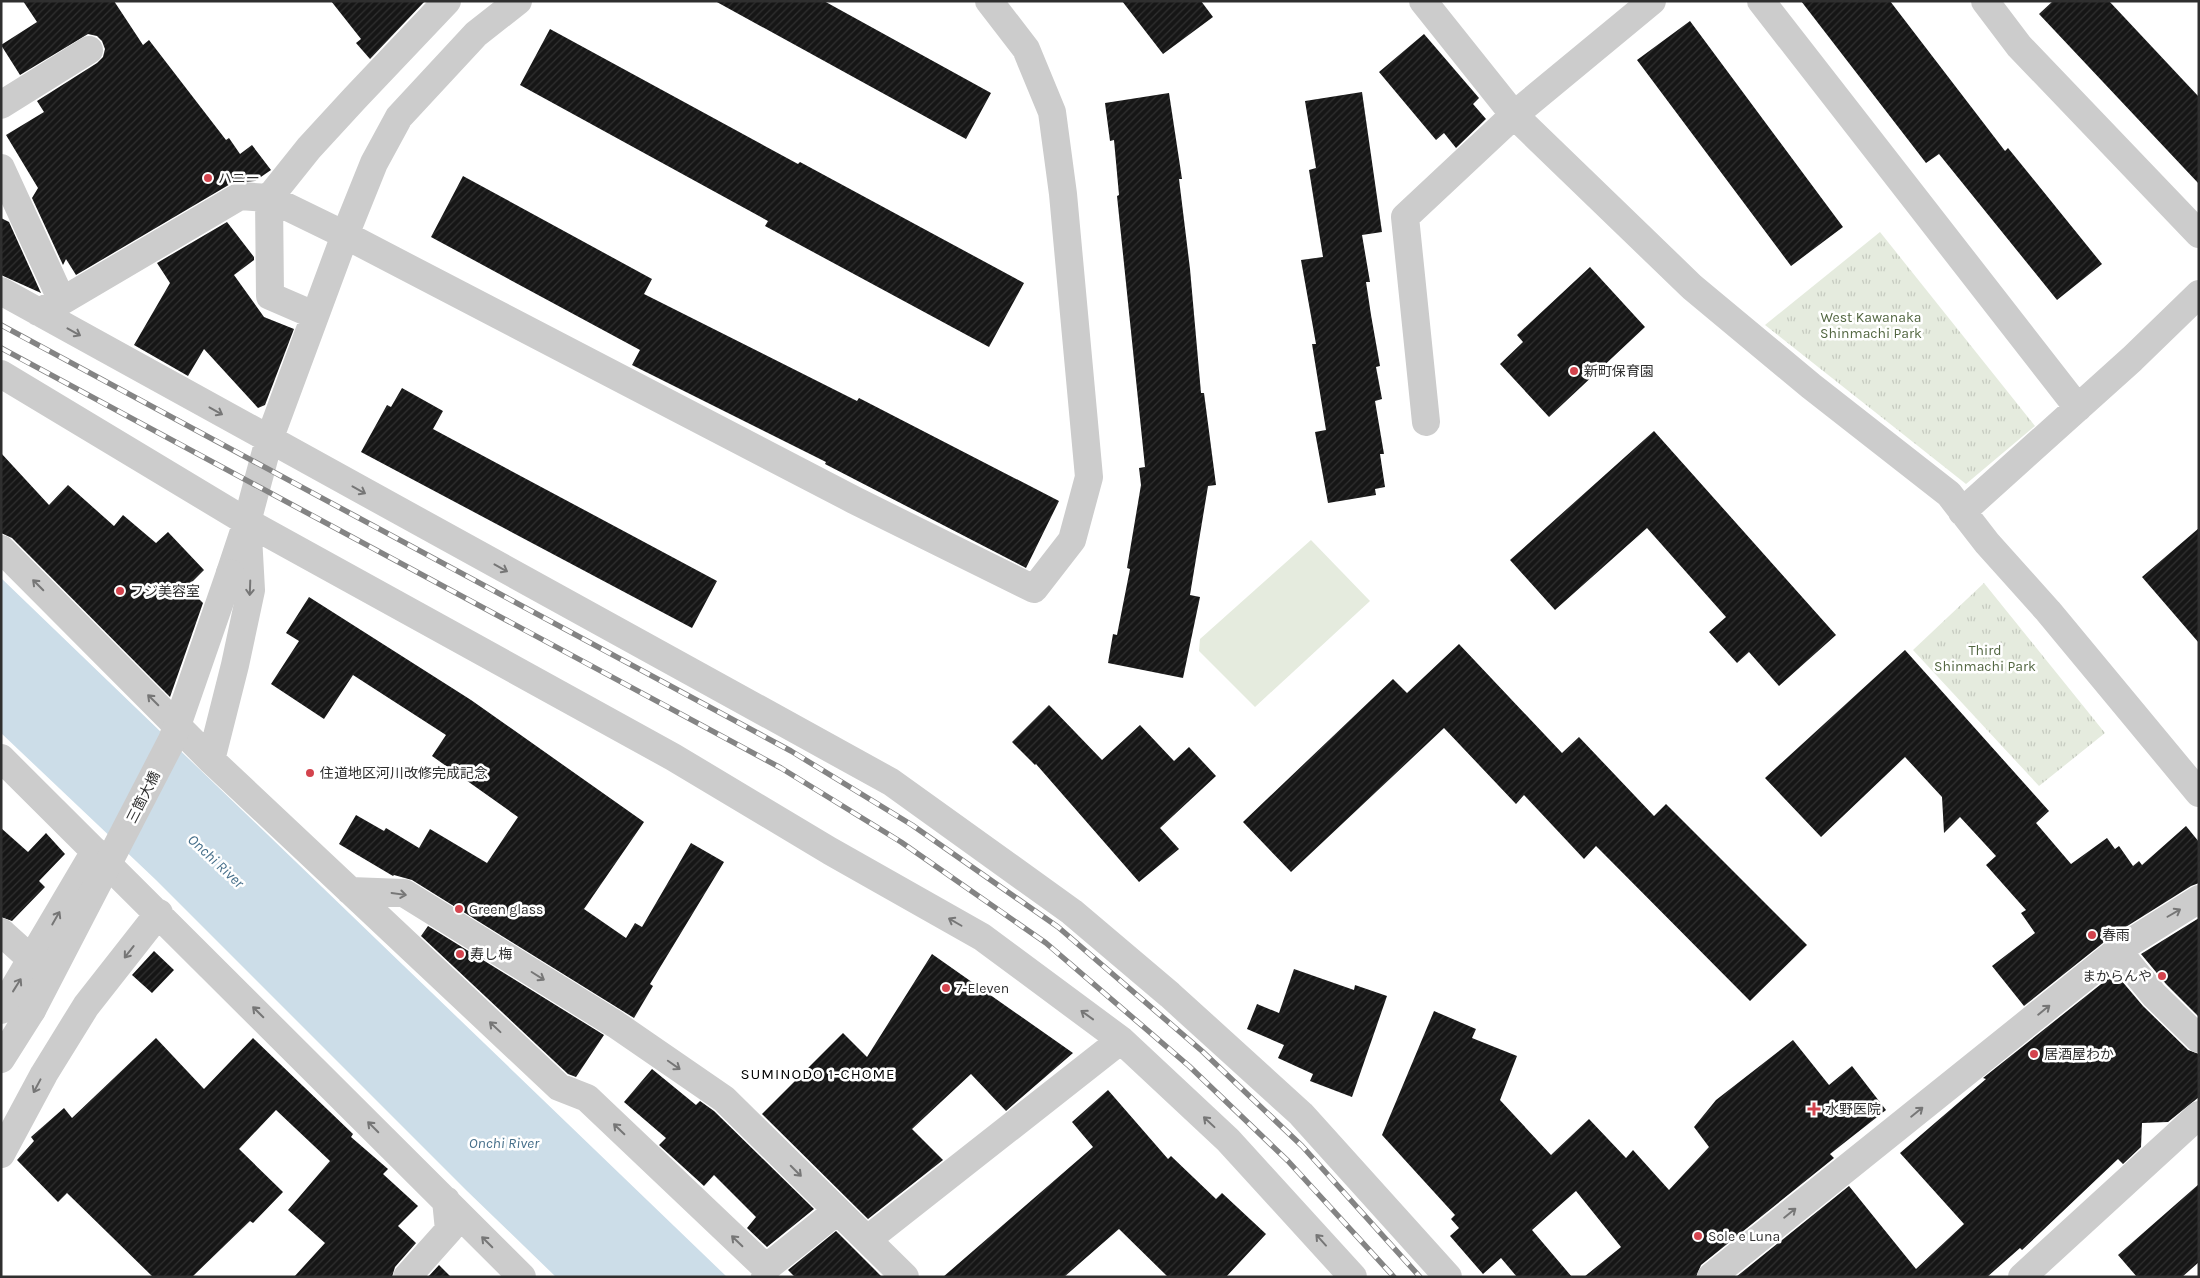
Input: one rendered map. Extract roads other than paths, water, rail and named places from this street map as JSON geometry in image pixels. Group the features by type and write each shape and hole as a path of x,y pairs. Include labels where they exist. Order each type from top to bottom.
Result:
{"street":[{"path":"314,315 270,296 269,198 355,98 447,1"},
{"path":"211,760 235,665 251,590 247,522 269,440 344,235 374,163 399,117 476,34 518,1"},
{"path":"50,307 240,196 269,198 344,235 854,500 1034,589 1072,540 1089,477 1062,194 1052,112 1026,49 989,1"},
{"path":"1423,1 1514,115 1692,287 1810,386 1949,494 1962,512 2048,611 2199,793"},
{"path":"1426,422 1405,217 1514,115 1652,1"},
{"path":"1761,1 2078,408"},
{"path":"1985,1 2019,46 2199,234"},
{"path":"1,105 89,50"},
{"path":"1,168 50,307"},
{"path":"1,292 50,307 269,440 891,782 1072,912 1170,995 1301,1114 1448,1277"},
{"path":"1962,512 2132,359 2199,294"},
{"path":"1,374 247,522 673,757 830,851 982,937 1121,1040 1228,1140 1353,1277"},
{"name":"三箇大橋","path":"1,1058 32,1010 172,740 247,522"},
{"path":"1,548 211,760 559,1087 587,1098 766,1272 838,1211"},
{"path":"1,758 159,913 522,1277"},
{"path":"1,1010 95,851"},
{"path":"350,891 404,893 615,1024 724,1099 905,1277"},
{"path":"1711,1277 2118,950 2199,899"},
{"path":"1,1154 44,1074 86,1006 159,913"},
{"path":"1,932 32,960"},
{"path":"2118,950 2154,995 2199,1039"},
{"path":"868,1239 1121,1040"},
{"path":"2022,1277 2199,1115"},
{"path":"407,1277 449,1230 446,1200"}],"water":[{"name":"Onchi River","path":"1,578 727,1277 556,1277 467,1191 156,880 1,733"}],"railway":[{"path":"1,325 791,751 912,825 1058,927 1202,1051 1302,1146 1420,1277"},
{"path":"1,348 781,768 901,842 1046,943 1189,1066 1288,1161 1394,1277"}],"place":[{"name":"ハニー","path":"208,178"},
{"name":"新町保育園","path":"1574,371"},
{"name":"フジ美容室","path":"120,591"},
{"name":"住道地区河川改修完成記念","path":"310,773"},
{"name":"Green glass","path":"459,909"},
{"name":"春雨","path":"2092,935"},
{"name":"寿し梅","path":"460,954"},
{"name":"まからんや","path":"2162,976"},
{"name":"7-Eleven","path":"946,988"},
{"name":"居酒屋わか","path":"2034,1054"},
{"name":"水野医院","path":"1814,1109"},
{"name":"Sole e Luna","path":"1698,1236"}],"district":[{"name":"SUMINODO 1-CHOME","path":"818,1074"}],"park label":[{"name":"West Kawanaka Shinmachi Park","path":"1871,326"},
{"name":"Third Shinmachi Park","path":"1985,658"}]}
